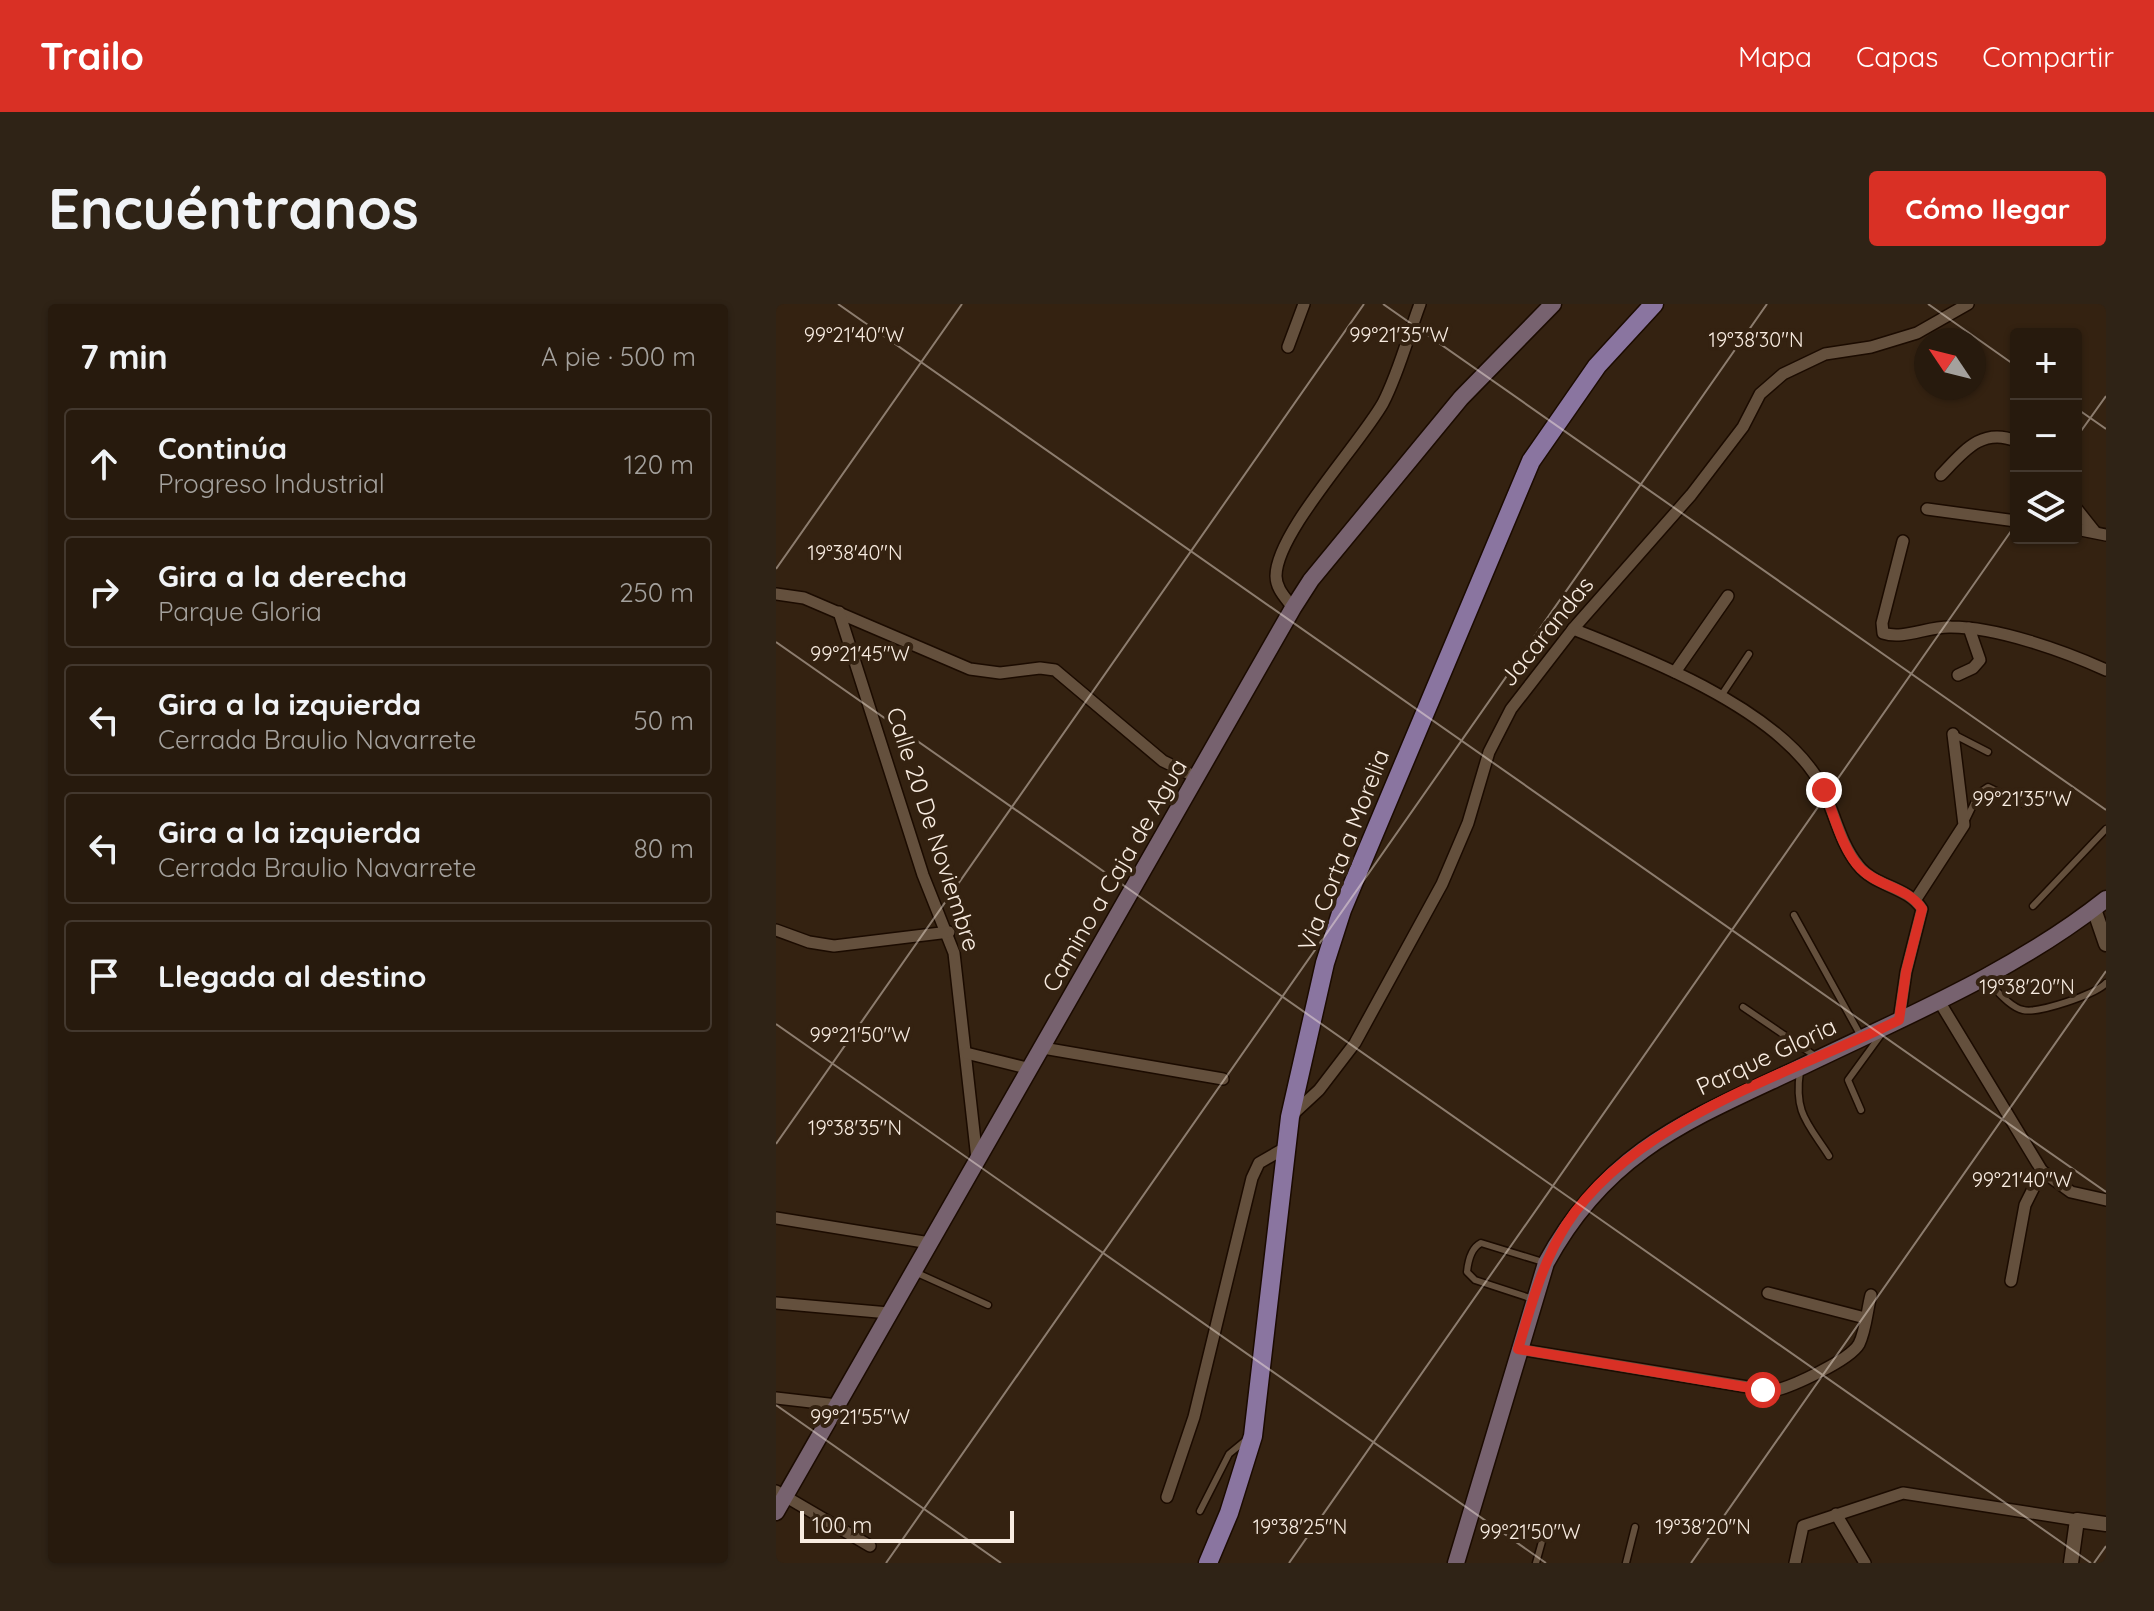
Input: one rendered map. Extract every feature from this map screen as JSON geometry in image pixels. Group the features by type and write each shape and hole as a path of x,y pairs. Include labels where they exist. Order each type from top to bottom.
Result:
{"main road":[{"name":"Via Corta a Morelia","path":"1208,1563 1229,1513 1253,1436 1266,1347 1290,1117 1325,963 1342,910 1505,515 1531,461 1562,412 1597,366 1654,304"},
{"name":"Camino a Caja de Agua","path":"776,1512 781,1493 837,1405 1293,608 1311,580 1461,398 1551,305"},
{"name":"Parque Gloria","path":"1456,1563 1546,1263 1567,1224 1597,1188 1630,1158 1682,1123 1984,978 2044,944 2100,904"}],"street":[{"path":"1288,347 1304,304"},
{"path":"1293,608 1280,591 1276,575 1282,557 1297,526 1382,404 1420,304"},
{"name":"Jacarandas","path":"1290,1117 1319,1090 1355,1043 1457,853 1498,731 1573,629 1691,495 1743,427 1770,383 1825,354 1879,345 1917,333 1968,304"},
{"path":"1941,475 1985,436 2000,434 2010,438"},
{"path":"1927,509 2010,520"},
{"path":"2082,514 2101,533"},
{"path":"1903,541 1882,623 1883,633 1893,636 1949,626 1969,628 2034,645 2106,670"},
{"path":"776,594 804,598 970,669 1000,673 1040,668 1055,670 1163,761 1198,778"},
{"path":"1675,672 1728,596"},
{"name":"Calle 20 De Noviembre","path":"839,612 923,875 949,932 977,1159"},
{"path":"1958,675 1973,668 1980,660 1969,628"},
{"path":"1573,629 1675,672 1721,696 1792,749 1811,769 1860,868 1916,899 1922,909 1921,924 1892,1024"},
{"path":"1916,899 1964,825 1953,734"},
{"path":"2100,904 2106,944"},
{"path":"776,930 809,942 834,946 949,932"},
{"path":"1939,1001 2042,1171 2071,1192 2106,1200"},
{"path":"1043,1048 1223,1079"},
{"path":"966,1053 1031,1069"},
{"path":"1167,1497 1194,1417 1252,1178 1259,1163 1285,1148"},
{"path":"2011,1281 2025,1205 2042,1171"},
{"path":"776,1218 930,1243"},
{"path":"1768,1293 1865,1318"},
{"path":"1518,1349 1772,1391 1787,1387 1853,1352 1861,1339 1871,1295"},
{"path":"776,1303 889,1313"},
{"path":"776,1398 837,1405"},
{"path":"781,1493 870,1546"},
{"path":"1795,1563 1803,1526 1903,1493 2106,1524"},
{"path":"1836,1514 1865,1563"},
{"path":"2071,1563 2077,1520"}],"lane":[{"path":"1721,696 1749,654"},
{"path":"1953,734 1988,752"},
{"path":"1964,825 1983,789 1994,789 2023,804"},
{"path":"2033,906 2106,829"},
{"path":"1794,915 1862,1038"},
{"path":"1984,978 2014,1006 2027,1011 2094,992 2106,983"},
{"path":"1743,1007 1818,1058"},
{"path":"1861,1110 1848,1080 1892,1024"},
{"path":"1801,1067 1796,1097 1801,1113 1829,1156"},
{"path":"1533,1299 1470,1277 1468,1267 1473,1251 1481,1243 1546,1263"},
{"path":"913,1271 988,1305"},
{"path":"1200,1511 1229,1454 1237,1444 1253,1436"},
{"path":"1536,1563 1546,1527"},
{"path":"1626,1563 1635,1527"}],"route":[{"path":"1763,1390 1518,1349 1546,1263 1567,1224 1597,1188 1630,1158 1682,1123 1899,1020 1906,972 1921,924 1922,909 1916,899 1889,887 1860,868 1850,855 1824,790"}]}
